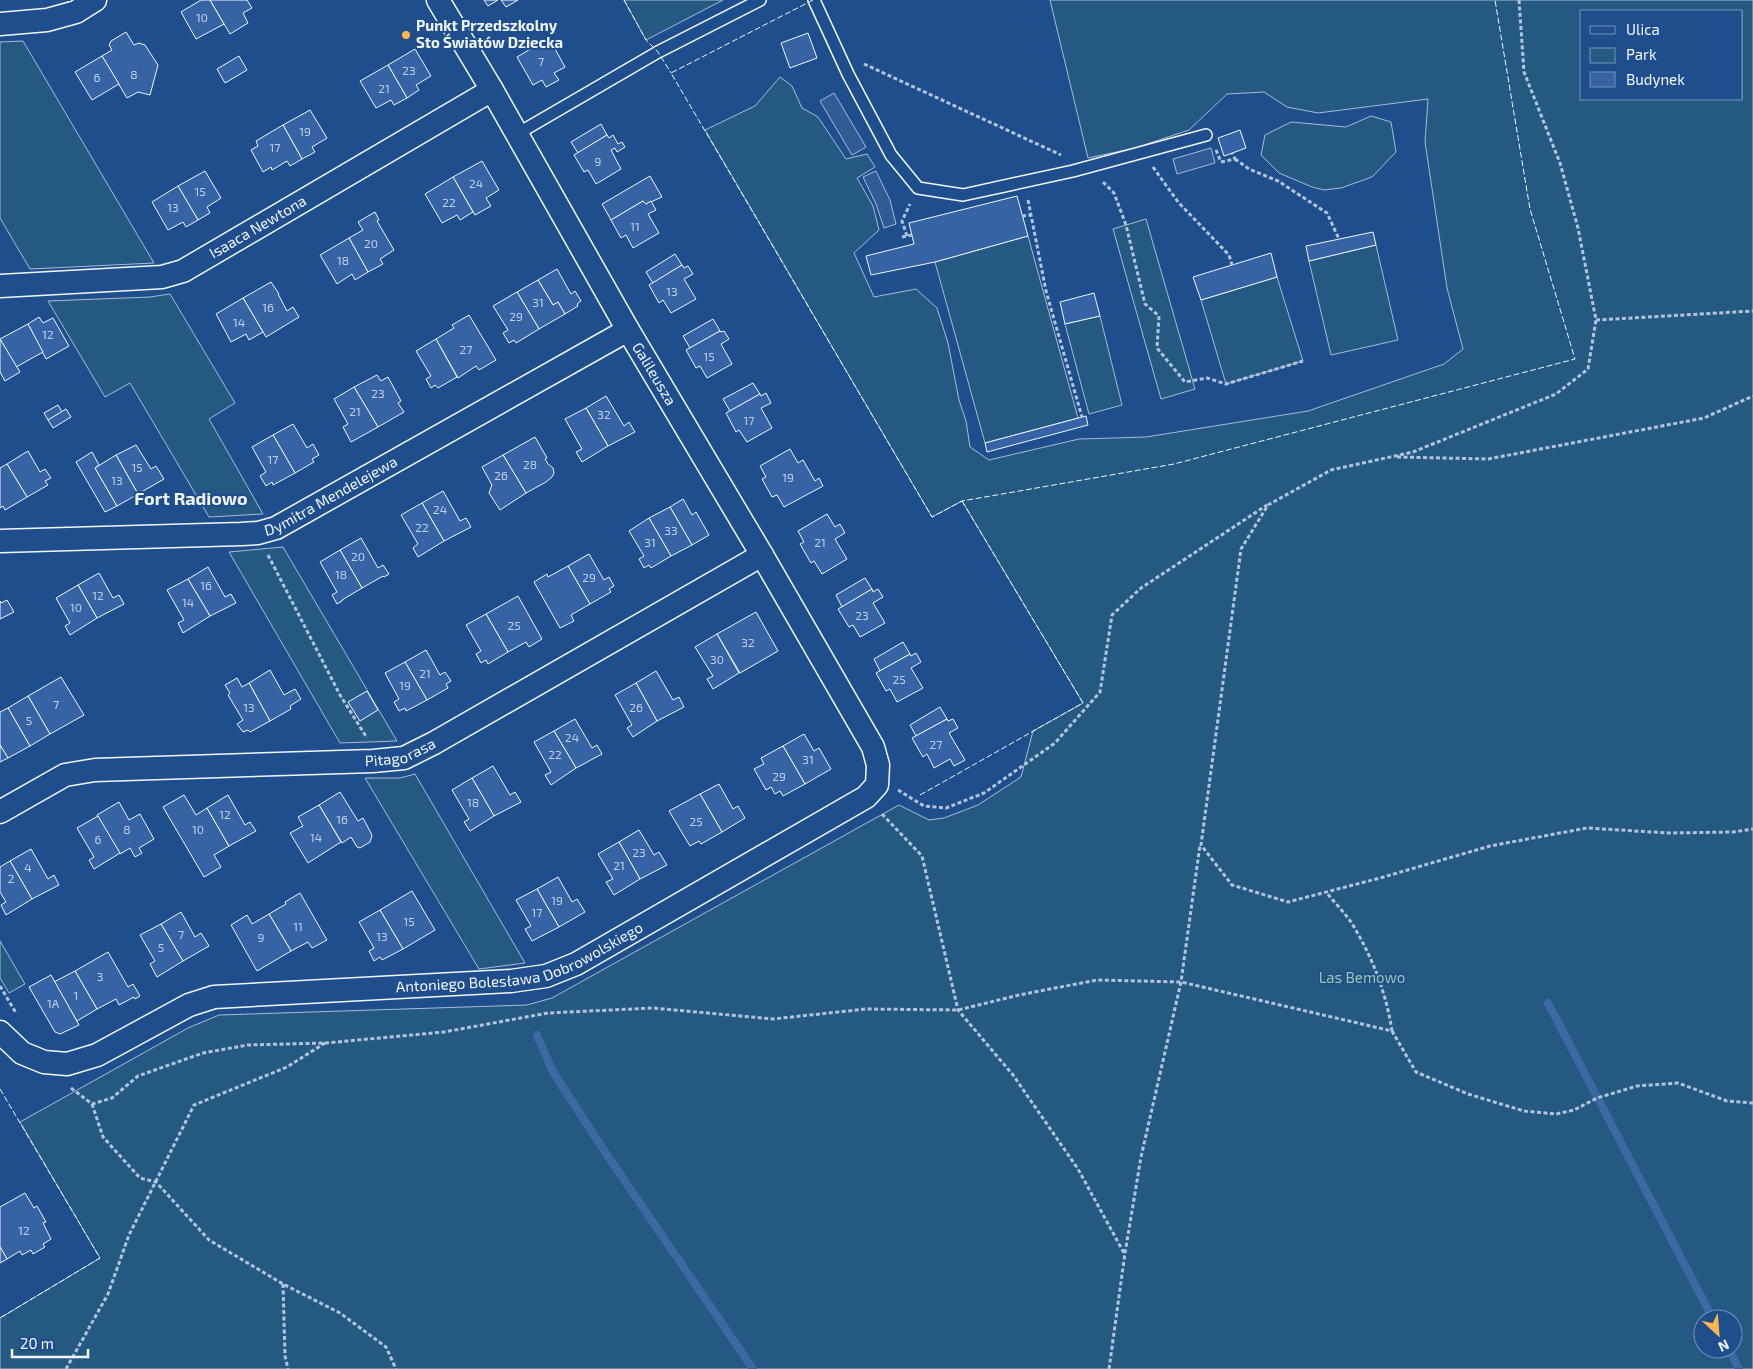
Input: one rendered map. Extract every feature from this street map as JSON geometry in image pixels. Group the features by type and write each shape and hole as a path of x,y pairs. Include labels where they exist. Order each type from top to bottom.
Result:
{"street":[{"path":"0,24 47,20 76,12 95,0"},
{"name":"Galileusza","path":"438,0 492,90 628,330 762,555 873,747"},
{"name":"Isaaca Newtona","path":"0,286 162,277 183,271 492,90"},
{"name":"Dymitra Mendelejewa","path":"0,541 240,534 258,533 276,528 628,330"},
{"name":"Pitagorasa","path":"0,812 64,775 95,770 404,758 434,743 762,555"},
{"name":"Antoniego Bolesława Dobrowolskiego","path":"0,1032 22,1053 44,1062 67,1064 97,1055 189,1005 214,997 511,981 546,976 568,967 866,797 877,785 878,765 873,747"}],"lane":[{"path":"517,134 658,52 760,0"},
{"path":"814,0 891,155 918,188 963,195 1088,167 1206,136"}],"path":[{"path":"891,786 924,806 946,808 984,793 1055,743 1100,692 1112,615 1141,588 1268,505 1331,470 1413,452 1556,394 1588,368 1596,320 1578,228 1560,163 1524,72 1519,0"},
{"path":"839,52 1088,167 1114,193 1126,225 1145,304 1159,316 1157,348 1185,382 1207,378 1226,384 1303,360"},
{"path":"1206,136 1214,143 1221,162 1234,159"},
{"path":"1143,152 1178,202 1229,256 1232,265"},
{"path":"1232,153 1234,159 1249,169 1278,181 1327,213 1339,239"},
{"path":"1025,182 1046,291 1082,417"},
{"path":"907,236 902,221 918,188"},
{"path":"1022,216 1031,215"},
{"path":"902,237 912,235"},
{"path":"1596,320 1753,311"},
{"path":"1389,457 1488,459 1704,418 1753,396"},
{"path":"1109,1369 1124,1253 1141,1157 1181,982 1241,549 1268,505"},
{"path":"266,552 340,695 381,760"},
{"path":"881,813 922,856 958,1010 1013,1075 1078,1169 1124,1253"},
{"path":"1201,845 1232,886 1288,902 1490,846 1587,828 1669,833 1733,832 1753,829"},
{"path":"1326,892 1350,921 1377,970 1388,1006 1392,1031 1416,1072 1468,1094 1524,1111 1556,1114 1574,1110 1597,1098 1637,1086 1678,1083 1727,1101 1753,1104"},
{"path":"92,1104 112,1098 138,1076 203,1053 248,1045 326,1043 444,1032 548,1013 653,1008 773,1019 866,1009 958,1010 1019,995 1097,980 1181,982 1392,1031"},
{"path":"66,1369 108,1294 129,1235 194,1105 287,1067 326,1043"},
{"path":"65,1082 92,1104 103,1138 140,1178 156,1182 209,1240 283,1284 340,1313 386,1347 396,1369"},
{"path":"283,1284 285,1356 288,1369"}],"green space":[{"path":"624,0 723,0 646,40"},
{"name":"Las Bemowo","path":"1050,0 1753,0 1753,1369 0,1369 0,1318 100,1258 20,1122 188,1028 219,1015 527,1005 552,998 899,805 929,820 944,818 978,805 1021,777 1033,731 1083,703 962,501 932,517 705,130 755,106 780,77 792,86 802,108 818,117 846,159 867,154 875,167 857,178 873,206 879,230 854,253 874,297 916,289 937,308 948,343 970,447 989,460 1079,439 1146,437 1308,411 1444,364 1463,349 1447,288 1425,142 1428,99 1318,113 1287,107 1264,92 1227,94 1189,130 1135,148 1088,158"},
{"path":"23,41 154,263 30,269 0,218 0,42"},
{"path":"1371,116 1391,122 1396,152 1372,177 1341,188 1324,190 1312,187 1279,173 1261,155 1265,135 1291,122 1346,127"},
{"path":"1146,219 1195,389 1161,399 1113,229"},
{"path":"1028,236 1078,418 985,443 935,262"},
{"path":"1376,245 1398,340 1331,355 1309,261"},
{"path":"1277,277 1303,361 1226,384 1201,300"},
{"path":"170,294 235,403 209,419 263,514 209,517 130,383 105,397 48,301 150,297"},
{"path":"1100,316 1122,405 1089,414 1065,324"},
{"path":"283,547 397,741 340,743 229,552"},
{"path":"415,774 525,963 479,969 365,778 400,778"},
{"path":"0,941 25,984 9,993 0,978"}],"shaded area":[{"path":"834,93 866,147 852,155 820,101"},
{"path":"1211,148 1215,163 1177,174 1173,159"},
{"path":"876,171 890,200 896,224 884,228 876,204 863,177"}],"building":[{"path":"201,0 210,0 224,24 196,39 181,12"},
{"path":"210,0 247,0 252,8 243,13 248,23 230,34"},
{"path":"484,0 498,0 488,6"},
{"path":"501,0 518,0 506,7"},
{"path":"126,32 134,45 139,43 145,45 158,65 150,95 138,92 127,98 102,56 112,50 109,45 111,41"},
{"path":"808,33 817,58 790,68 781,43"},
{"path":"549,38 565,67 554,73 559,80 546,87 542,80 533,85 517,57"},
{"path":"415,49 431,76 416,85 419,90 407,98 388,65"},
{"path":"102,56 119,84 92,100 75,72"},
{"path":"239,56 247,70 225,83 217,69"},
{"path":"388,65 407,98 394,105 391,100 376,108 360,81"},
{"path":"310,110 327,138 312,147 315,152 302,159 283,125"},
{"path":"601,124 607,135 578,153 571,142"},
{"path":"283,125 302,159 290,166 287,161 272,170 271,167 263,172 251,150 258,146 256,141"},
{"path":"1240,130 1246,148 1224,156 1218,138"},
{"path":"607,135 609,138 613,135 618,144 622,142 625,147 617,152 615,148 611,150 621,169 596,184 588,170 584,172 574,155"},
{"path":"482,161 499,190 486,198 491,206 475,215 453,177"},
{"path":"205,171 221,198 207,207 210,213 198,220 178,186"},
{"path":"650,176 662,197 646,204 643,201 611,220 602,204"},
{"path":"453,177 473,212 460,220 457,215 442,223 425,194"},
{"path":"178,186 198,220 186,227 183,222 168,230 152,202"},
{"path":"1017,196 1028,236 935,262 871,275 866,256 914,244 909,223"},
{"path":"643,201 646,204 651,201 656,210 648,214 659,233 633,248 626,235 621,238 611,220"},
{"path":"375,212 379,220 377,221 394,250 380,259 383,264 368,272 349,238 363,230 358,222"},
{"path":"1373,232 1376,245 1309,261 1306,246"},
{"path":"349,238 368,272 355,280 352,274 337,284 320,255"},
{"path":"1271,253 1277,277 1201,300 1193,277"},
{"path":"675,254 682,265 653,283 646,272"},
{"path":"682,265 684,268 688,266 693,274 684,279 696,299 671,313 663,300 659,303 649,285"},
{"path":"557,269 571,294 575,291 581,301 577,304 578,306 565,314 558,302 553,305 538,280"},
{"path":"538,280 553,305 558,302 565,314 539,329 517,292"},
{"path":"271,282 287,311 293,307 299,317 266,337 243,298"},
{"path":"517,292 539,329 516,343 514,340 509,343 503,333 508,330 493,306"},
{"path":"1094,293 1100,316 1065,324 1060,302"},
{"path":"243,298 263,332 249,340 246,334 231,342 216,314"},
{"path":"469,315 496,360 479,370 476,366 458,378 436,339 454,328 452,325"},
{"path":"39,317 43,323 53,318 69,346 46,359 28,324"},
{"path":"713,319 720,331 690,348 683,336"},
{"path":"28,324 43,352 16,367 0,339"},
{"path":"720,331 724,331 729,339 721,344 732,364 707,378 700,366 696,368 686,350"},
{"path":"0,339 20,372 5,381 0,372"},
{"path":"436,339 457,377 438,388 435,385 431,388 426,379 431,376 416,351"},
{"path":"377,375 381,381 388,377 401,401 398,403 404,412 378,427 354,387"},
{"path":"753,383 760,394 730,411 723,399"},
{"path":"354,387 378,427 351,442 343,427 348,424 334,399"},
{"path":"766,393 771,403 761,408 772,428 747,442 739,430 736,432 726,413 760,394 761,396"},
{"path":"606,396 624,426 629,422 635,432 608,446 586,408"},
{"path":"58,405 62,412 48,420 44,413"},
{"path":"586,408 608,446 582,462 576,452 582,449 565,419"},
{"path":"66,409 71,417 53,428 48,420"},
{"path":"1086,416 1088,425 987,452 985,443"},
{"path":"293,424 307,448 313,444 319,455 312,459 314,462 295,473 273,435"},
{"path":"273,435 295,473 273,485 272,482 266,486 260,476 266,472 252,447"},
{"path":"535,437 554,473 546,482 526,493 503,455"},
{"path":"136,445 151,469 156,466 164,479 138,494 116,455"},
{"path":"790,449 798,463 803,460 815,481 819,478 823,486 784,507 777,495 772,497 762,479 766,477 760,466"},
{"path":"28,451 40,472 45,469 51,478 45,481 48,485 27,497 7,464"},
{"path":"92,452 99,465 95,468 117,506 105,512 76,462"},
{"path":"116,455 138,494 117,506 95,468"},
{"path":"503,455 526,493 500,510 489,493 492,485 482,467"},
{"path":"7,464 27,497 5,510 3,506 0,508 0,468"},
{"path":"443,491 460,521 466,518 471,527 444,541 422,503"},
{"path":"683,499 692,515 696,512 709,535 692,545 670,507"},
{"path":"422,503 444,541 418,557 413,548 418,544 401,515"},
{"path":"670,507 692,545 671,556 649,518"},
{"path":"827,514 835,527 840,524 845,533 835,539 847,559 822,574 814,561 811,563 800,544 804,542 798,531"},
{"path":"649,518 671,556 651,568 649,565 644,568 639,559 644,556 629,531"},
{"path":"361,538 378,568 383,565 389,574 362,588 340,550"},
{"path":"340,550 362,588 337,604 332,595 337,592 320,562"},
{"path":"589,554 604,580 609,577 614,586 609,589 611,592 590,604 568,566"},
{"path":"568,566 590,604 571,615 574,621 560,628 534,582 547,574 548,577"},
{"path":"208,567 225,597 231,594 236,603 210,616 188,579"},
{"path":"99,573 113,598 119,595 124,604 97,618 78,585"},
{"path":"865,578 872,589 842,607 836,595"},
{"path":"188,579 210,616 183,633 178,623 184,620 167,590"},
{"path":"78,585 97,618 70,635 65,626 70,623 56,598"},
{"path":"872,589 873,592 878,589 883,597 873,603 885,623 860,637 853,625 849,627 838,609"},
{"path":"518,596 542,639 529,647 526,642 508,652 486,614"},
{"path":"7,600 14,612 0,619 0,601 1,603"},
{"path":"756,612 778,651 740,673 717,634"},
{"path":"486,614 508,652 488,664 486,660 481,663 476,654 481,651 466,625"},
{"path":"717,634 739,673 713,689 707,679 713,676 695,647"},
{"path":"903,642 910,654 880,671 874,659"},
{"path":"426,650 440,675 445,672 451,681 446,684 448,688 427,700 405,662"},
{"path":"916,653 921,662 911,668 923,688 897,702 890,689 886,691 876,673 910,654 911,656"},
{"path":"405,662 427,700 406,711 405,708 399,711 394,702 399,699 385,673"},
{"path":"270,670 284,695 295,689 301,699 290,706 291,709 270,721 249,683"},
{"path":"656,671 673,700 679,697 684,707 657,721 636,683"},
{"path":"61,677 84,715 50,734 28,696"},
{"path":"237,678 242,687 249,683 270,721 250,732 248,730 243,732 237,724 243,720 228,695 230,693 225,685"},
{"path":"636,683 657,721 633,737 627,728 632,725 615,695"},
{"path":"367,691 378,710 360,721 348,702"},
{"path":"28,696 50,734 30,746 8,708"},
{"path":"940,707 947,719 916,736 910,725"},
{"path":"8,708 30,746 8,758 0,745 0,712"},
{"path":"575,719 592,748 597,745 602,754 576,768 554,731"},
{"path":"947,719 948,721 953,719 958,728 949,733 965,760 954,766 950,759 934,768 927,754 923,757 912,738"},
{"path":"554,731 576,768 551,785 545,775 551,772 534,742"},
{"path":"804,734 814,751 819,748 831,769 805,784 783,746"},
{"path":"0,745 8,758 0,762"},
{"path":"783,746 805,784 783,796 780,791 775,794 771,787 766,790 754,769 764,764 761,758"},
{"path":"493,766 510,795 515,792 521,802 494,816 472,778"},
{"path":"472,778 494,816 470,831 464,822 469,819 452,790"},
{"path":"719,784 733,809 738,806 745,818 722,832 700,794"},
{"path":"340,792 358,821 363,818 372,835 370,842 360,848 357,847 351,837 342,843 319,805"},
{"path":"700,794 722,832 701,844 699,841 690,846 669,811"},
{"path":"184,795 196,815 207,808 229,846 214,855 221,867 204,877 163,807"},
{"path":"228,795 245,825 250,822 256,831 229,846 207,808"},
{"path":"119,802 129,820 140,814 154,839 139,848 142,853 135,857 130,848 120,854 97,815"},
{"path":"319,805 341,842 308,863 290,833 303,826 298,817"},
{"path":"98,816 120,853 94,869 89,860 94,857 77,828"},
{"path":"639,830 654,855 659,852 667,865 640,879 619,842"},
{"path":"619,842 640,879 614,895 606,882 613,879 598,854"},
{"path":"31,849 48,879 54,875 59,885 32,899 10,861"},
{"path":"10,861 32,899 6,915 1,905 6,902 0,892 0,867"},
{"path":"558,877 572,902 577,899 585,912 559,927 537,889"},
{"path":"537,889 559,927 532,941 525,929 531,926 516,900"},
{"path":"412,891 435,930 403,949 380,910"},
{"path":"300,893 327,940 312,948 308,942 291,951 269,914"},
{"path":"380,910 403,949 382,960 380,957 374,961 369,951 374,948 359,922"},
{"path":"181,912 195,937 201,933 209,946 183,961 161,924"},
{"path":"269,914 291,951 257,971 231,925 247,915 252,924"},
{"path":"161,924 183,961 157,977 150,964 155,961 140,935"},
{"path":"108,952 128,987 133,984 140,996 119,1005 116,999 97,1009 75,971"},
{"path":"75,971 97,1009 77,1021 54,982"},
{"path":"51,975 79,1025 60,1034 55,1032 29,987"},
{"path":"25,1193 34,1208 37,1206 46,1222 43,1223 51,1239 43,1244 45,1247 33,1254 31,1250 22,1255 20,1251 7,1259 0,1247 0,1207"},
{"path":"0,1247 7,1259 0,1263"}],"waterway":[{"path":"1548,1003 1708,1309"},
{"path":"537,1035 553,1072 601,1146 753,1369"},
{"path":"1734,1359 1739,1369"}],"fence":[{"path":"624,0 646,40 658,52 671,73"},
{"path":"813,0 671,73 932,517 962,501 1174,464 1575,359 1530,209 1495,0"},
{"path":"920,795 1083,703 962,501"},
{"path":"0,1089 100,1258 0,1318"}],"place":[{"name":"Punkt Przedszkolny Sto Światów Dziecka","path":"406,35"}],"district":[{"name":"Fort Radiowo","path":"191,499"}]}
